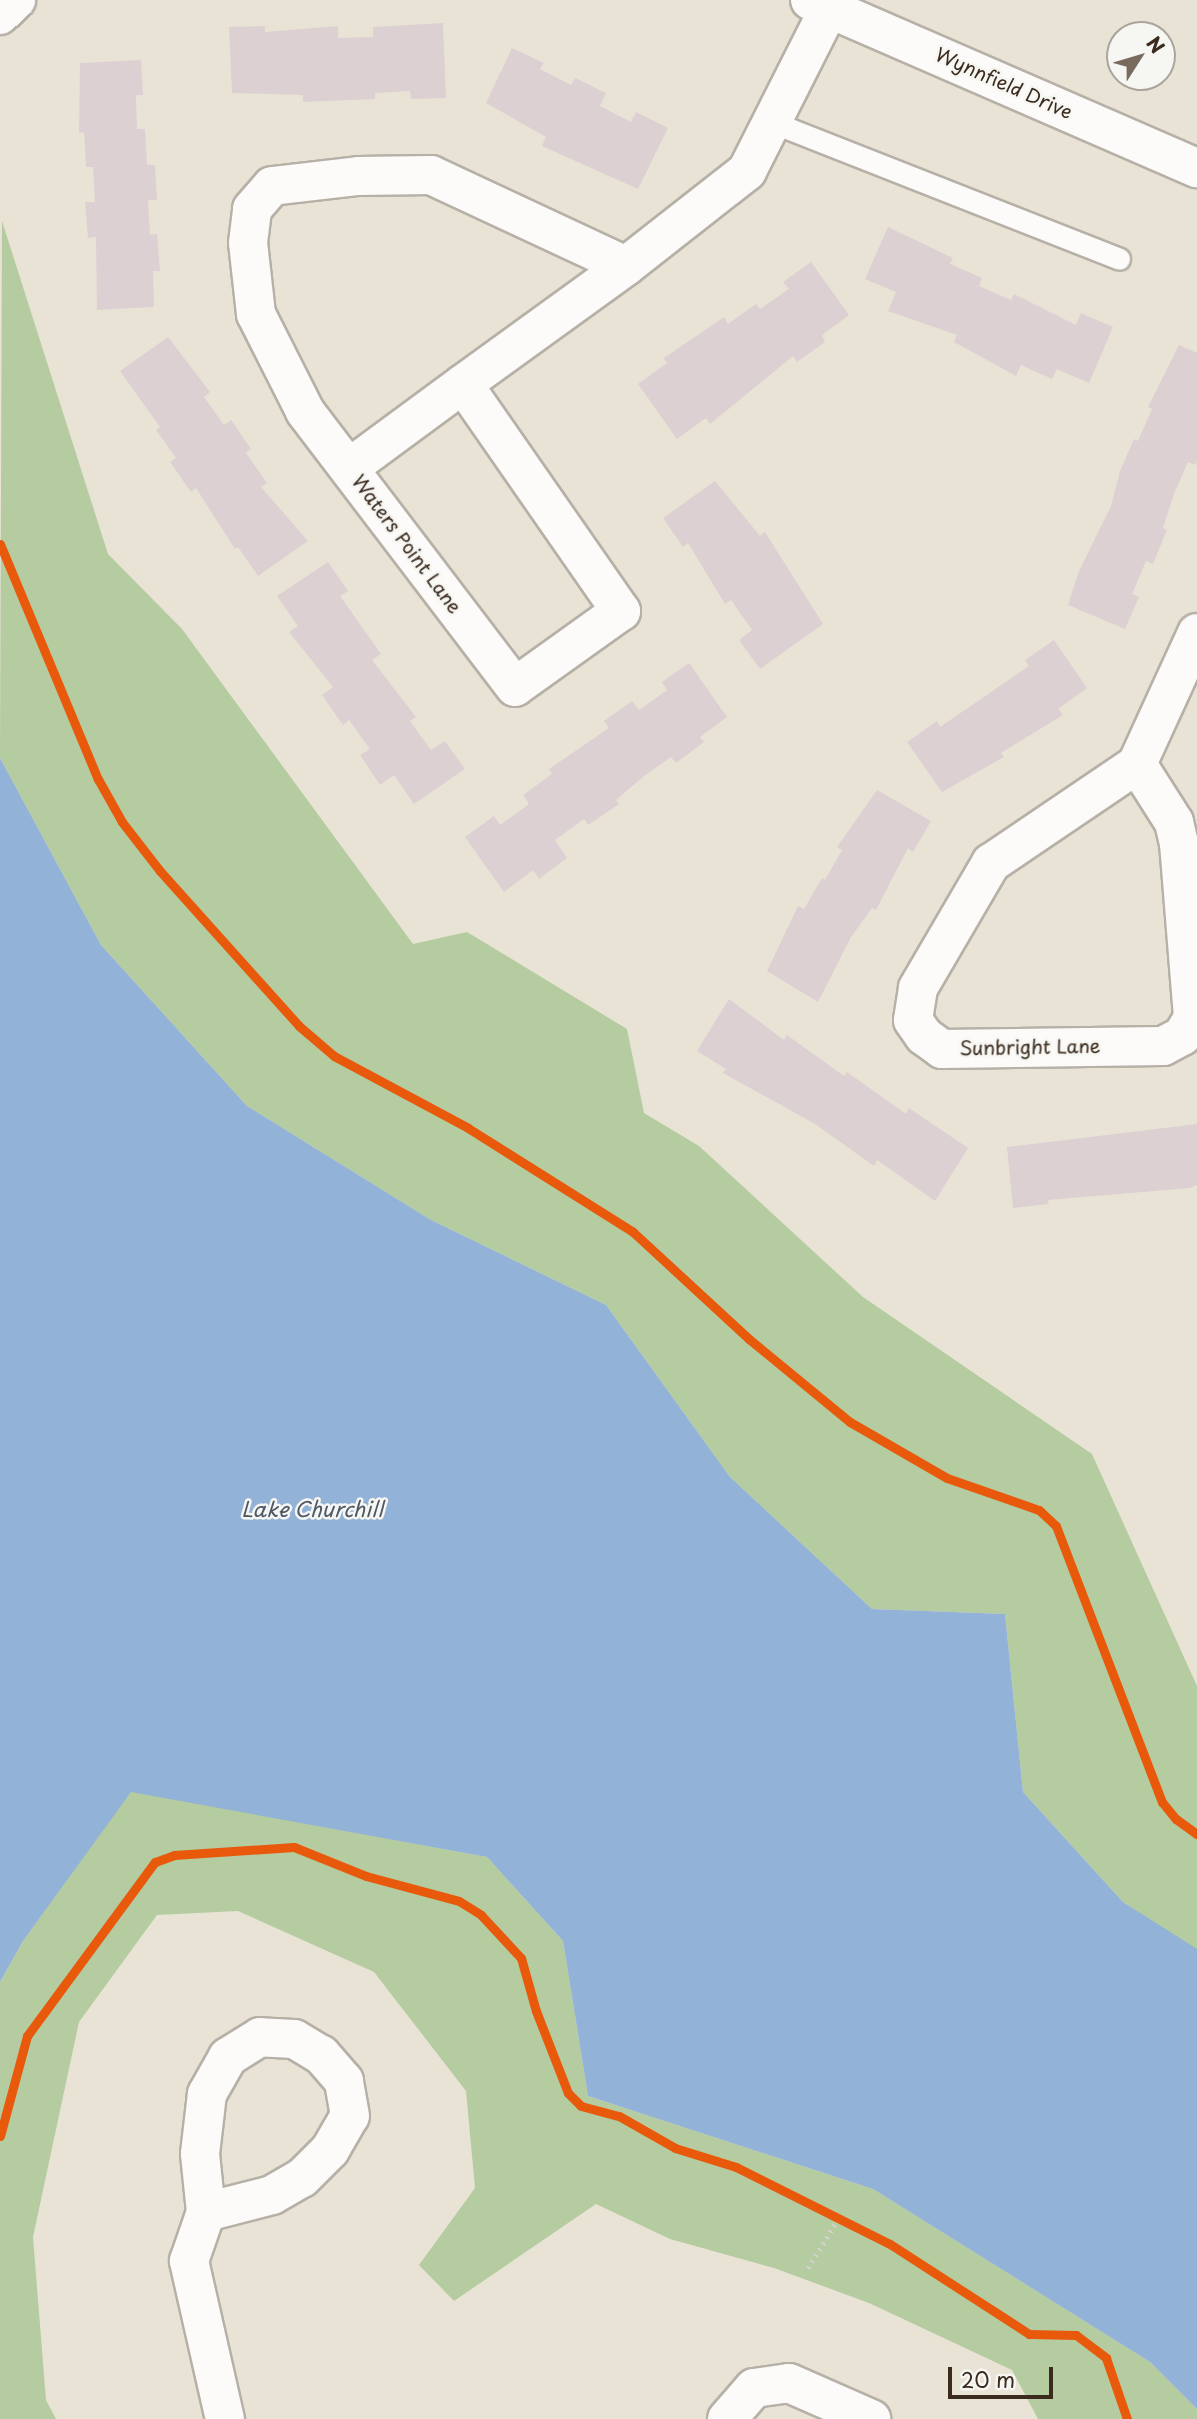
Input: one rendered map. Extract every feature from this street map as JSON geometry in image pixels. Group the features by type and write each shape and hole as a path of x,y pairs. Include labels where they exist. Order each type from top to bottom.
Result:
{"street":[{"path":"0,15 16,0"},
{"path":"349,468 626,266 747,171 772,122 820,4"},
{"name":"Wynnfield Drive","path":"820,4 1197,168"},
{"name":"Waters Point Lane","path":"463,384 621,611 515,687 305,411 256,314 248,243 252,209 272,186 358,176 431,175 626,266"},
{"path":"1137,764 1197,633"},
{"name":"Sunbright Lane","path":"1137,764 1174,822 1179,843 1193,1018 1182,1036 1163,1046 942,1049 924,1036 913,1020 918,988 991,863 1137,764"},
{"path":"206,2212 272,2195 302,2178 330,2150 350,2116 344,2081 321,2055 294,2039 260,2037 228,2057 207,2094 200,2154 206,2212 190,2261 225,2419"},
{"path":"727,2419 754,2388 789,2384 871,2419"}],"lane":[{"path":"772,122 1119,259"}],"path":[{"path":"828,2214 849,2224"},
{"path":"808,2268 838,2220"}],"green space":[{"path":"2,221 108,554 182,629 413,944 467,932 627,1029 644,1113 699,1146 863,1297 1092,1454 1197,1686 1197,1951 1123,1902 1023,1792 1005,1614 872,1609 730,1477 606,1305 431,1220 247,1106 101,945 0,758"},
{"path":"131,1791 487,1857 563,1941 588,2096 873,2189 1150,2362 1197,2409 1197,2419 1038,2419 1012,2370 869,2303 774,2268 670,2239 596,2204 454,2301 419,2265 475,2188 466,2091 374,1972 238,1911 157,1915 79,2022 33,2237 46,2400 56,2419 0,2419 0,1982 23,1941"}],"water":[{"name":"Lake Churchill","path":"0,758 101,945 247,1106 431,1220 606,1305 730,1477 872,1609 1005,1614 1023,1792 1123,1902 1197,1949 1197,2409 1150,2362 873,2189 588,2096 563,1941 487,1857 131,1792 23,1941 0,1982"}],"building":[{"path":"443,23 446,98 411,99 410,91 375,93 375,99 303,102 303,95 232,93 229,27 265,26 265,32 338,26 338,38 373,37 373,27"},
{"path":"512,48 544,63 540,69 571,85 575,78 606,93 600,106 631,122 636,112 668,128 638,189 542,146 546,137 486,103"},
{"path":"141,60 143,95 136,95 137,129 145,129 147,165 155,165 157,200 148,200 150,235 157,234 160,271 153,271 154,307 97,310 96,237 88,238 85,202 95,202 93,167 86,167 84,132 79,133 80,63"},
{"path":"888,227 953,258 950,264 982,278 979,286 1011,300 1014,294 1076,325 1081,313 1113,327 1089,383 1057,369 1052,379 1021,365 1016,376 954,342 957,335 888,311 896,292 865,279"},
{"path":"811,262 849,315 822,335 825,342 797,362 793,356 710,424 706,418 677,439 638,384 667,363 664,358 724,317 728,324 756,304 760,309 789,289 783,282"},
{"path":"168,337 210,392 204,397 224,425 231,420 251,449 246,453 267,483 261,487 308,541 258,576 238,547 235,549 196,488 191,492 170,462 176,458 156,430 160,427 120,371"},
{"path":"1179,345 1197,353 1197,460 1195,465 1188,462 1174,494 1163,528 1167,530 1153,564 1146,561 1132,594 1139,597 1125,629 1068,605 1079,571 1111,506 1120,471 1134,439 1138,441 1152,409 1148,407"},
{"path":"715,481 760,536 765,532 823,624 760,669 739,640 752,630 731,600 725,604 688,543 683,547 663,518"},
{"path":"328,562 348,591 340,596 381,654 372,660 416,717 410,721 431,750 445,741 465,769 414,804 394,775 380,785 360,755 370,749 349,720 343,725 322,695 333,687 289,632 298,626 277,596"},
{"path":"1054,640 1087,688 1058,709 1063,715 1001,753 1004,757 942,792 907,742 937,721 940,727 1029,666 1025,660"},
{"path":"689,663 727,717 700,737 704,742 676,763 671,757 643,777 616,800 619,804 588,825 584,819 555,840 567,858 539,879 533,870 504,892 465,837 494,816 500,825 529,804 523,795 552,774 549,769 609,728 604,721 632,701 639,710 667,690 662,682"},
{"path":"877,790 931,821 913,852 908,848 876,910 872,908 851,937 818,1002 767,971 798,906 804,909 822,878 825,880 842,850 837,847"},
{"path":"729,999 784,1040 787,1035 844,1076 847,1072 906,1114 909,1108 968,1148 935,1201 877,1160 874,1166 815,1124 723,1073 726,1069 697,1051"},
{"path":"1197,1124 1197,1185 1190,1188 1048,1200 1049,1204 1013,1208 1007,1147"}],"cycle path":[{"path":"0,544 98,779 122,822 160,871 299,1026 334,1056 468,1128 633,1232 749,1339 850,1422 947,1478 1039,1510 1056,1526 1162,1802 1176,1819 1197,1834"},
{"path":"0,2136 27,2036 155,1862 174,1855 294,1847 366,1876 459,1901 481,1915 521,1958 536,2011 568,2093 581,2106 619,2116 675,2148 736,2167 890,2244 1029,2334 1076,2335 1106,2358 1127,2419"}]}
